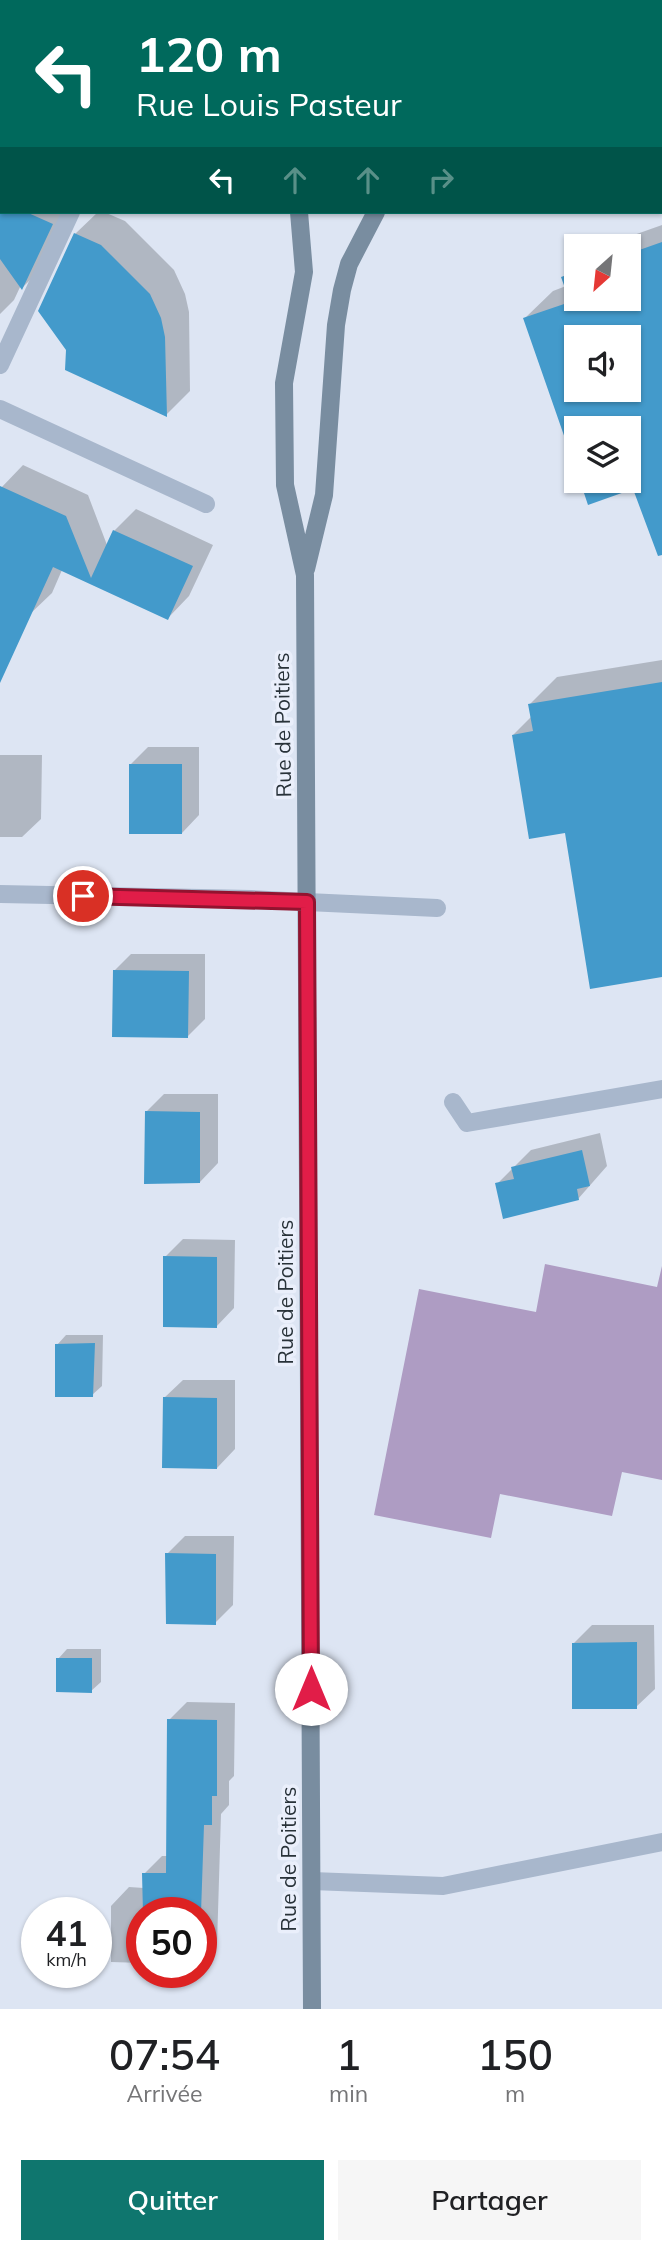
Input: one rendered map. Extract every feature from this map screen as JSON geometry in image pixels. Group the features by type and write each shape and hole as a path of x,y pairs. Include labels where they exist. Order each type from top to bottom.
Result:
{"main road":[{"name":"Rue de Poitiers","path":"299,214 304,272 284,383 285,485 305,575 312,2009"},
{"name":"Rue de Poitiers","path":"305,575 324,495 336,324 342,290 349,264 375,214"}],"street":[{"path":"0,365 70,214"},
{"path":"0,409 206,504"},
{"path":"0,894 251,899 437,908"},
{"path":"453,1102 467,1123 662,1089"},
{"path":"312,1881 443,1886 662,1842"}],"shaded area":[{"path":"545,1264 657,1287 662,1266 662,1480 622,1472 612,1516 500,1494 491,1538 374,1515 419,1289 536,1312"}],"building":[{"path":"0,214 30,214 53,224 22,290 0,259"},
{"path":"74,233 101,245 150,294 161,318 165,337 167,417 65,370 66,350 38,311"},
{"path":"662,242 662,555 658,556 634,493 641,493 641,416 564,416 564,436 523,318 564,304 564,312 640,312 641,249"},
{"path":"0,486 66,516 91,578 113,530 193,566 168,620 53,567 0,683"},
{"path":"584,493 622,493 588,505"},
{"path":"662,682 662,977 590,989 565,833 529,839 512,735 533,731 528,704"},
{"path":"129,764 182,764 182,834 129,834"},
{"path":"113,970 189,971 188,1038 112,1037"},
{"path":"145,1111 200,1112 200,1183 144,1184"},
{"path":"582,1150 590,1186 577,1189 579,1200 503,1219 495,1183 514,1179 511,1167"},
{"path":"163,1256 217,1257 217,1328 163,1327"},
{"path":"95,1343 93,1397 55,1397 55,1344"},
{"path":"163,1397 217,1398 217,1469 162,1468"},
{"path":"165,1553 216,1554 216,1625 166,1624"},
{"path":"637,1642 637,1709 572,1709 572,1643"},
{"path":"56,1658 92,1658 92,1693 56,1692"},
{"path":"167,1719 217,1720 217,1796 212,1796 212,1825 204,1825 202,1897 143,1897 142,1873 166,1873"}],"route":[{"path":"83,896 307,902 311,1689"}]}
